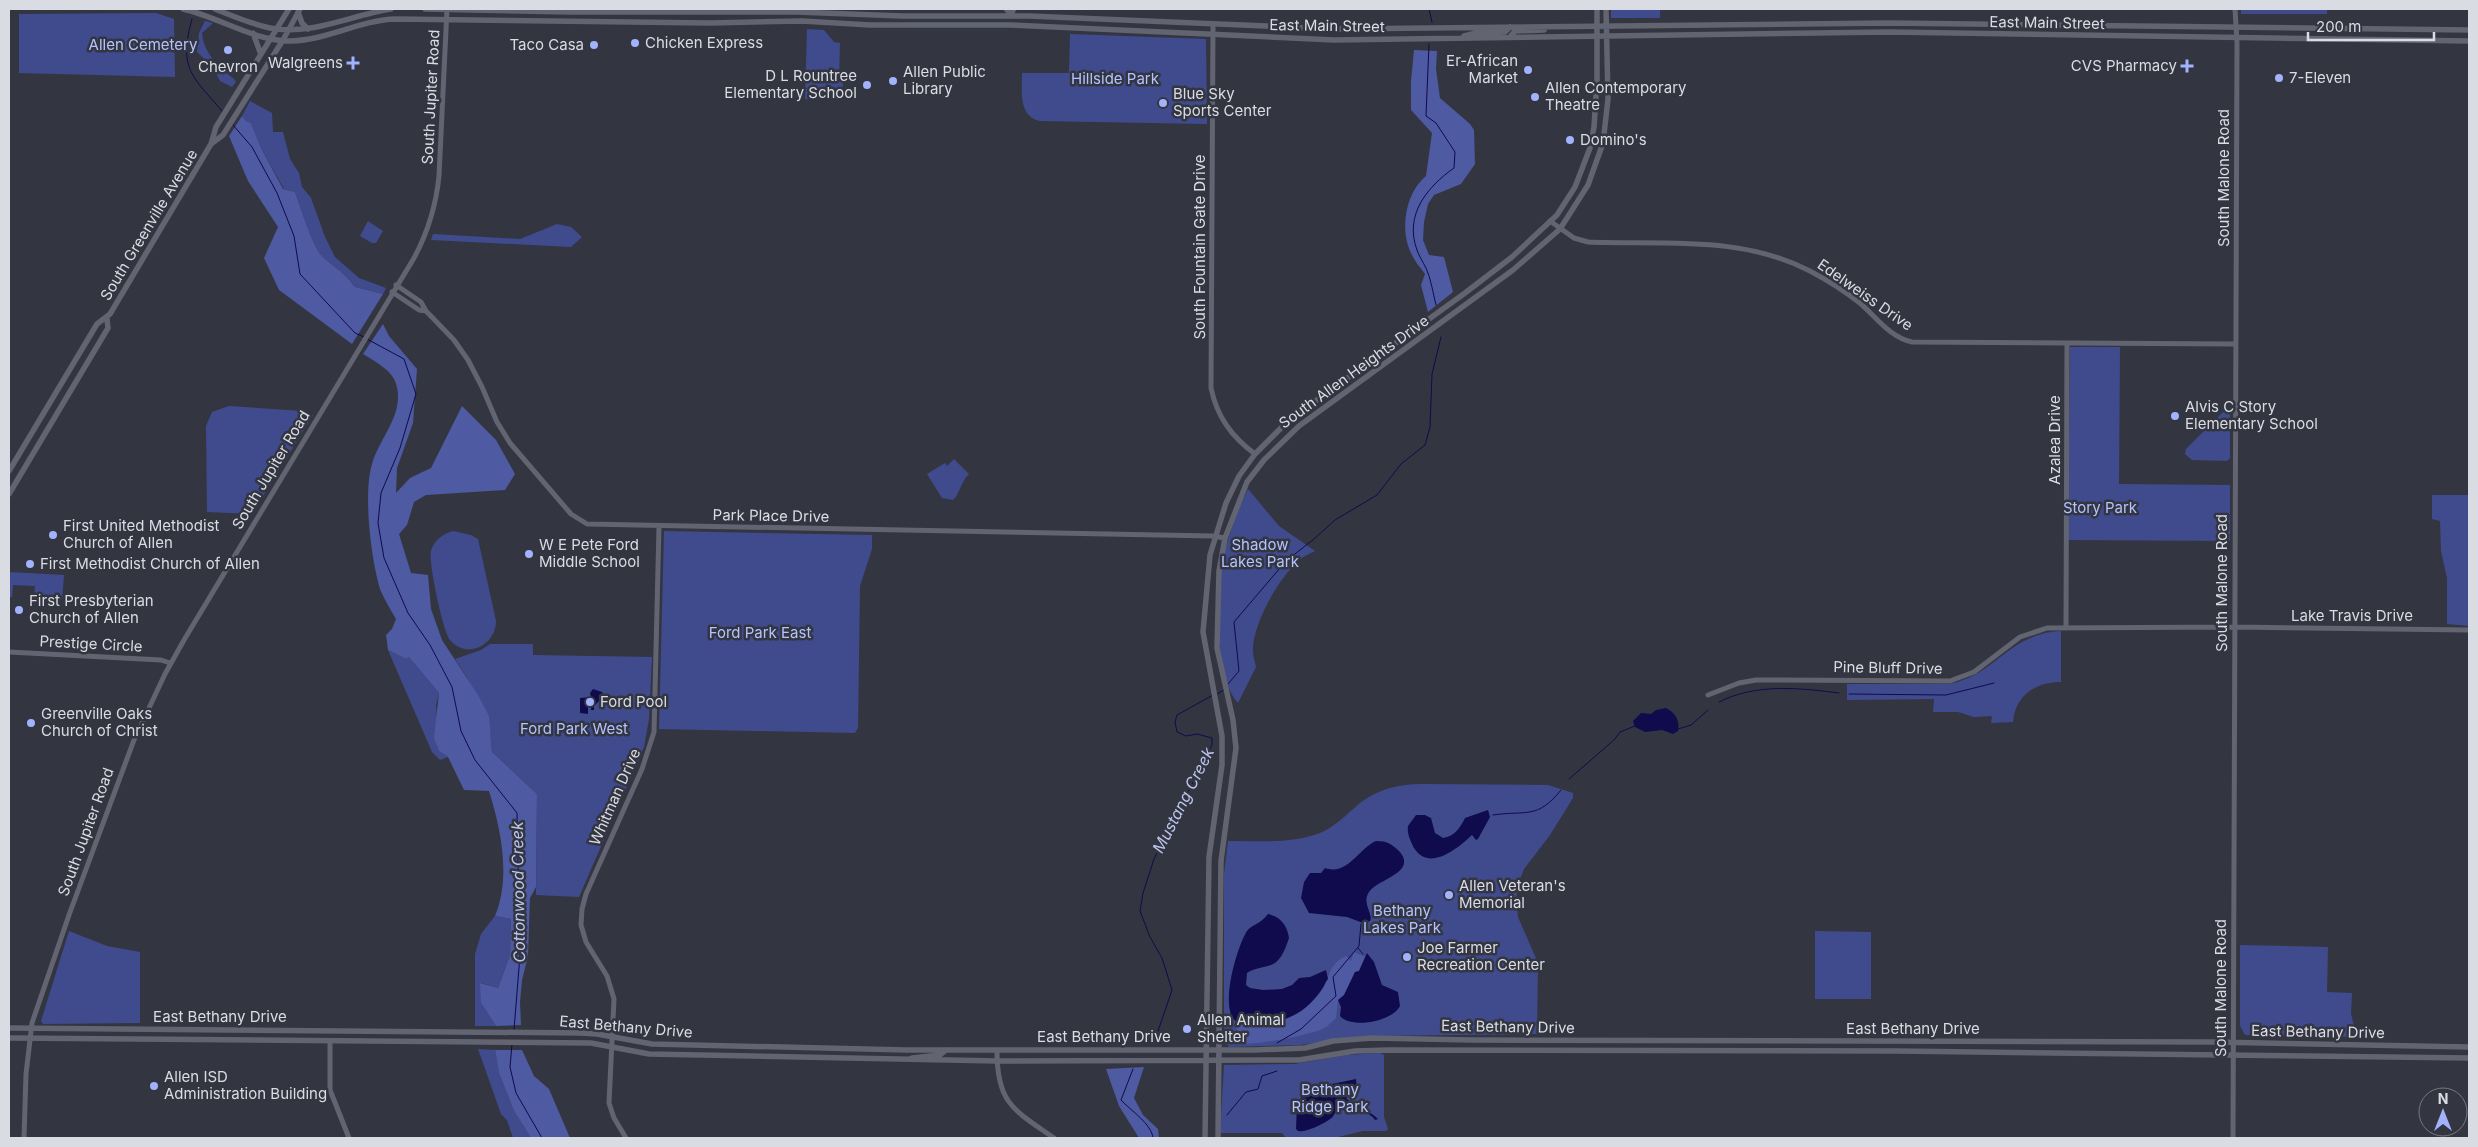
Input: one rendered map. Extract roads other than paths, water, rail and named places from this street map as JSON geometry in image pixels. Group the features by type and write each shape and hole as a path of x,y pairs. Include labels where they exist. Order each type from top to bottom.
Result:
{"main road":[{"name":"East Main Street","path":"183,9 194,11 253,34 283,40 322,37 375,21 447,20 621,22 807,21 870,25 1011,25 1334,40 1888,32 2469,41"},
{"path":"215,9 251,23 288,30 308,29 391,9"},
{"name":"South Greenville Avenue","path":"9,471 97,324 107,318 211,144 216,127 260,52 289,9"},
{"name":"East Main Street","path":"425,9 1011,15 1334,29 1820,24 2081,24 2469,30"},
{"name":"South Allen Heights Drive","path":"1205,1138 1208,857 1222,753 1222,736 1217,703 1203,632 1205,594 1214,536 1232,490 1255,454 1288,421 1512,257 1550,221 1567,200 1580,176 1590,148 1594,127 1596,9"},
{"name":"South Allen Heights Drive","path":"1218,1138 1221,861 1236,748 1228,697 1217,648 1216,626 1219,571 1225,538 1247,482 1264,460 1306,420 1513,270 1560,229 1590,179 1600,155 1608,98 1606,9"},
{"path":"299,10 302,23 308,29"},
{"name":"South Greenville Avenue","path":"211,144 223,135 283,40 299,10"},
{"path":"549,11 549,21"},
{"path":"373,12 375,21"},
{"path":"621,12 621,22"},
{"path":"766,12 766,22"},
{"path":"697,13 697,22"},
{"path":"870,25 871,15"},
{"path":"1011,15 1011,25"},
{"path":"1124,20 1124,30"},
{"path":"1771,33 1772,28 1820,24"},
{"path":"2081,24 2081,36"},
{"path":"1711,25 1712,34"},
{"path":"1510,37 1515,31 1542,30 1553,26"},
{"path":"2138,26 2138,37"},
{"path":"1460,38 1476,33 1504,32 1510,27"},
{"path":"253,34 260,52"},
{"path":"1594,127 1605,128"},
{"path":"1465,293 1470,302"},
{"name":"South Greenville Avenue","path":"9,494 108,328 107,318"},
{"path":"1360,369 1366,378"},
{"path":"1255,454 1264,460"},
{"path":"1208,949 1221,948"},
{"name":"East Bethany Drive","path":"9,1028 581,1033 612,1036 652,1044 997,1051 1305,1048 1333,1042 1372,1038 2233,1043 2469,1047"},
{"path":"123,1040 124,1029"},
{"path":"211,1030 211,1041"},
{"path":"269,1030 270,1041"},
{"path":"328,1031 330,1042"},
{"path":"387,1031 390,1042"},
{"name":"East Bethany Drive","path":"9,1038 613,1045 649,1054 997,1061 1299,1060 1355,1050 1901,1052 2469,1058"},
{"path":"1446,1050 1447,1038"},
{"path":"1901,1042 1901,1052"},
{"path":"726,1056 727,1046"},
{"path":"2364,1046 2364,1057"},
{"path":"846,1049 846,1059"},
{"path":"902,1060 940,1055 946,1050"}],"street":[{"name":"South Jupiter Road","path":"24,1138 31,1028 66,923 126,760 170,663 422,242 436,201 439,176 447,9"},
{"path":"1006,9 1011,15 1014,9"},
{"name":"South Malone Road","path":"2233,1138 2237,38 2235,9"},
{"name":"South Fountain Gate Drive","path":"1213,25 1211,388 1218,413 1228,429 1255,454"},
{"name":"Edelweiss Drive","path":"1550,221 1574,238 1588,242 1716,244 1770,255 1809,271 1834,286 1859,303 1895,335 1912,342 2236,344"},
{"name":"Park Place Drive","path":"396,285 421,302 426,311 454,340 468,360 497,422 510,443 575,517 583,522 597,525 660,527 1214,536 1225,538"},
{"name":"Park Place Drive","path":"392,292 419,310 426,311"},
{"name":"Azalea Drive","path":"2066,628 2067,343"},
{"name":"Whitman Drive","path":"626,1138 616,1123 609,1102 614,999 607,976 586,942 581,925 582,909 586,894 642,769 654,732 660,527"},
{"name":"Pine Bluff Drive","path":"1708,695 1739,683 1756,680 1950,681 1974,672 2020,636 2047,628 2234,627"},
{"name":"Lake Travis Drive","path":"2234,627 2469,630"},
{"name":"Prestige Circle","path":"9,652 155,660 170,663"},
{"path":"330,1042 330,1090 349,1138"},
{"path":"997,1051 998,1076 1006,1098 1015,1111 1054,1138"}],"waterway":[{"name":"Mustang Creek","path":"1429,9 1432,22"},
{"name":"Cottonwood Creek","path":"192,19 188,36 187,61 196,80 223,112"},
{"name":"Mustang Creek","path":"1429,44 1426,116 1436,123 1455,152 1454,168 1427,193 1420,203 1414,225 1417,250 1428,272 1436,305"},
{"name":"Cottonwood Creek","path":"233,125 252,147 277,193 294,236 300,274 355,333 364,337"},
{"name":"Mustang Creek","path":"1228,684 1239,671 1234,622 1286,561 1335,520 1377,495 1401,464 1425,445 1430,427 1432,374 1441,337"},
{"name":"Cottonwood Creek","path":"367,339 404,359 416,394 400,448 381,493 378,523 384,558 408,613 430,645 452,687 461,731 475,760 517,813 520,955 514,1030"},
{"path":"1849,694 1946,695 1994,683"},
{"path":"1719,702 1733,696 1763,689 1778,688 1839,693"},
{"name":"Mustang Creek","path":"1217,694 1224,690"},
{"name":"Mustang Creek","path":"1150,1043 1157,1034 1172,990 1162,958 1150,937 1140,911 1143,893 1154,859 1212,745 1212,738 1197,734 1186,736 1177,732 1175,722 1177,715 1213,695"},
{"path":"1678,729 1691,725 1708,710"},
{"path":"1569,779 1614,740 1620,732 1635,726"},
{"path":"1493,815 1538,810 1545,806 1561,790"},
{"path":"1277,1043 1301,1029 1336,996 1333,977 1359,946 1361,924"},
{"path":"1358,948 1363,954"},
{"name":"Cottonwood Creek","path":"512,1044 510,1067 516,1093 542,1138"},
{"name":"Mustang Creek","path":"1133,1069 1121,1100 1145,1122 1153,1138"},
{"path":"1227,1115 1246,1092 1258,1089 1262,1076 1277,1071"}],"place":[{"name":"Chicken Express","path":"635,43"},
{"name":"Taco Casa","path":"594,45"},
{"name":"Chevron","path":"228,50"},
{"name":"Walgreens","path":"353,63"},
{"name":"CVS Pharmacy","path":"2187,66"},
{"name":"Er-African Market","path":"1528,70"},
{"name":"7-Eleven","path":"2279,78"},
{"name":"Allen Public Library","path":"893,81"},
{"name":"D L Rountree Elementary School","path":"867,85"},
{"name":"Allen Contemporary Theatre","path":"1535,97"},
{"name":"Blue Sky Sports Center","path":"1163,103"},
{"name":"Domino's","path":"1570,140"},
{"name":"Alvis C Story Elementary School","path":"2175,416"},
{"name":"First United Methodist Church of Allen","path":"53,535"},
{"name":"W E Pete Ford Middle School","path":"529,554"},
{"name":"First Methodist Church of Allen","path":"30,564"},
{"name":"First Presbyterian Church of Allen","path":"19,610"},
{"name":"Ford Pool","path":"590,702"},
{"name":"Greenville Oaks Church of Christ","path":"31,723"},
{"name":"Allen Veteran's Memorial","path":"1449,895"},
{"name":"Joe Farmer Recreation Center","path":"1407,957"},
{"name":"Allen Animal Shelter","path":"1187,1029"},
{"name":"Allen ISD Administration Building","path":"154,1086"}],"park label":[{"name":"Allen Cemetery","path":"143,45"},
{"name":"Hillside Park","path":"1115,79"},
{"name":"Story Park","path":"2100,508"},
{"name":"Shadow Lakes Park","path":"1260,554"},
{"name":"Ford Park East","path":"760,633"},
{"name":"Ford Park West","path":"574,729"},
{"name":"Bethany Lakes Park","path":"1402,920"},
{"name":"Bethany Ridge Park","path":"1330,1098"}]}
